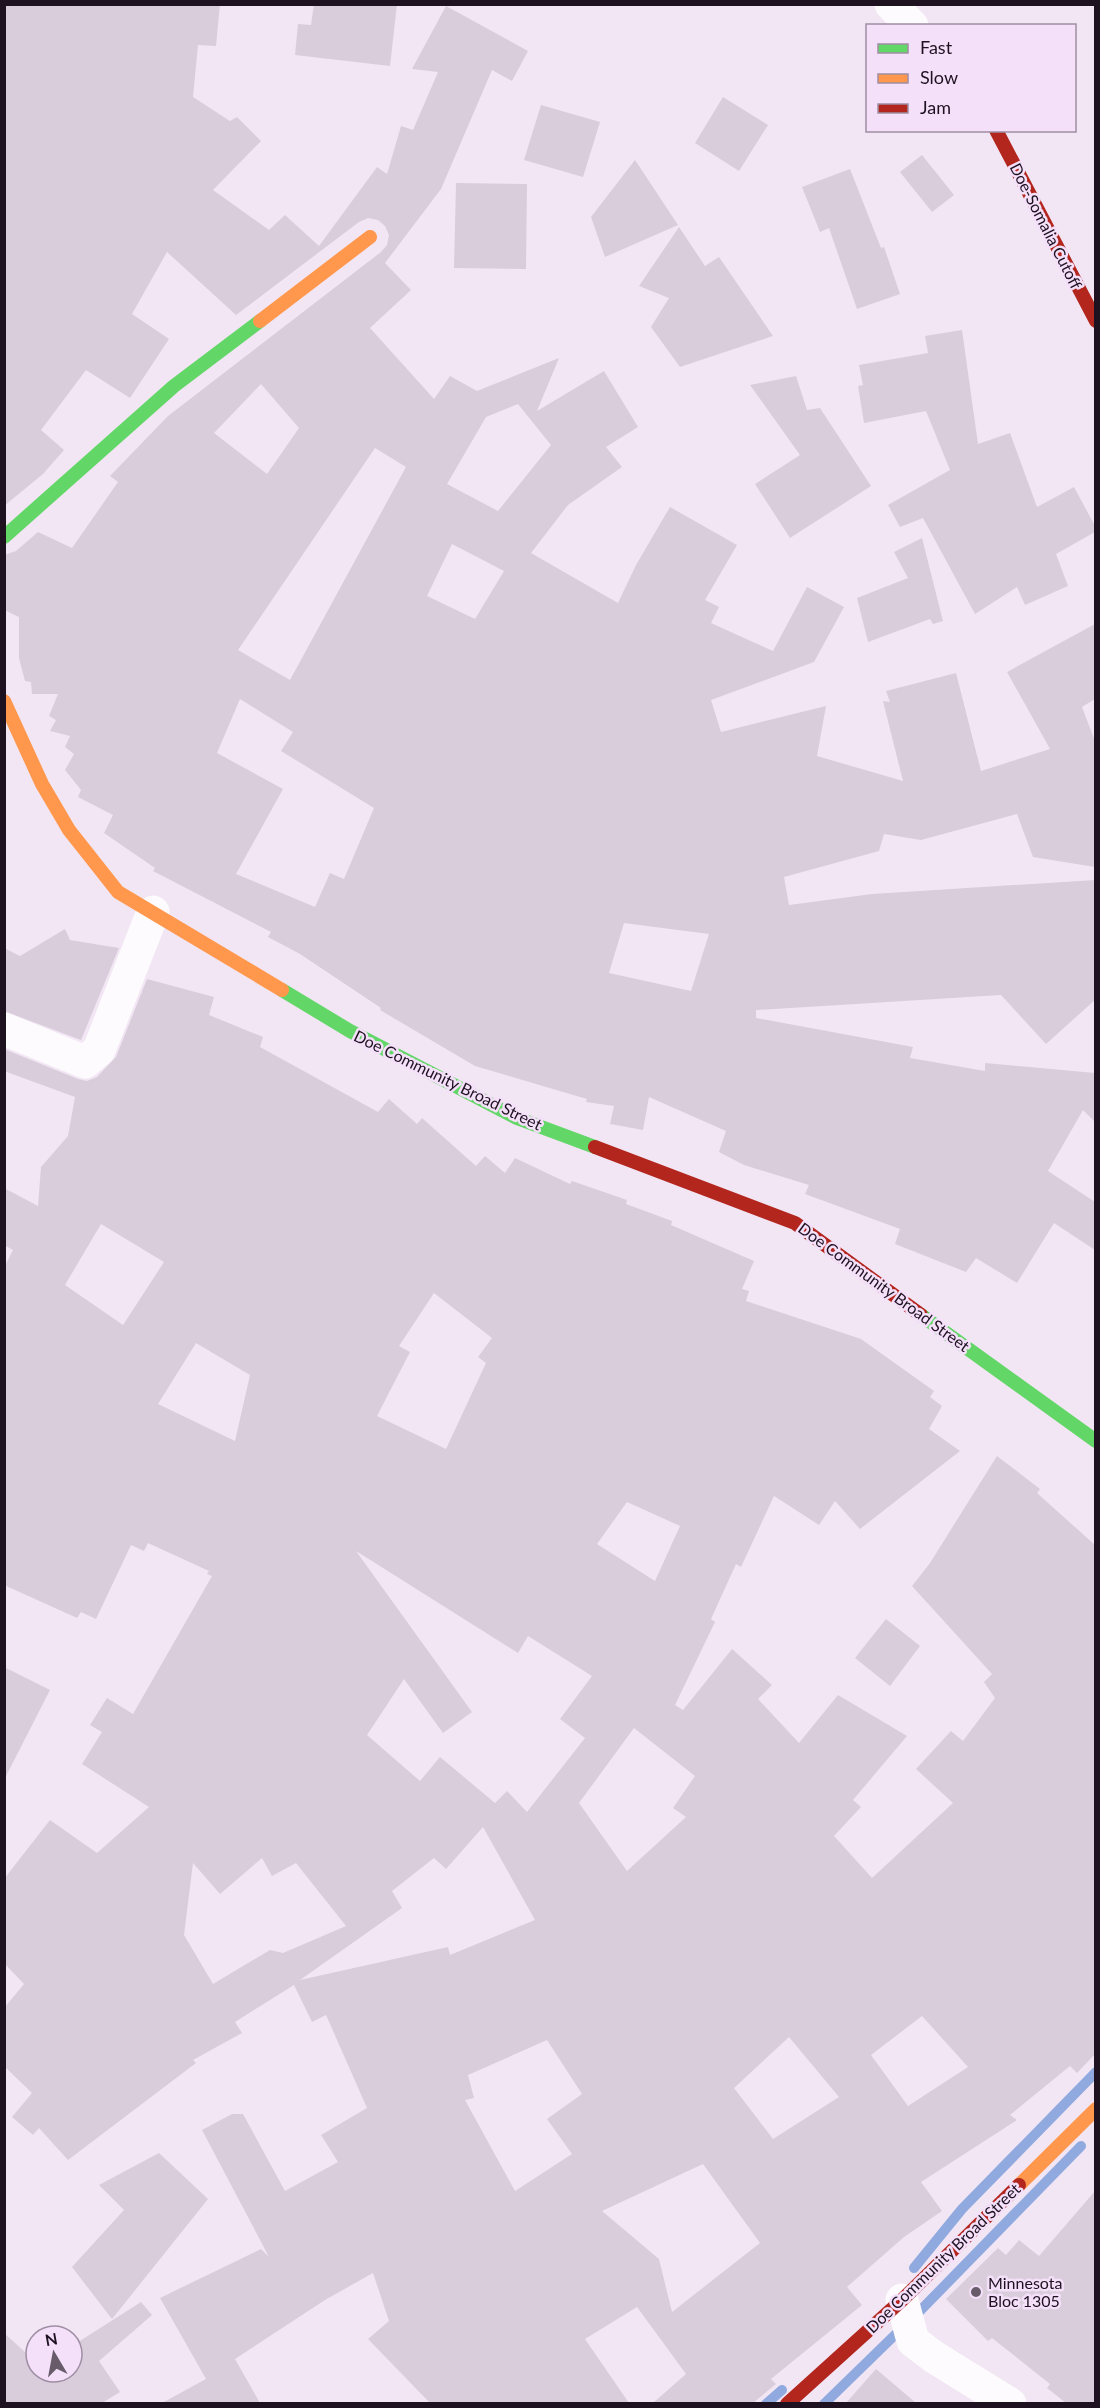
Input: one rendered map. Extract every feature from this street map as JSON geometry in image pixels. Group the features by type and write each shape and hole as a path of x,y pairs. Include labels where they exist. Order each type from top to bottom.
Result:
{"street":[{"path":"891,4 910,24"},
{"name":"Doe-Somalia Cutoff","path":"997,132 1095,321"},
{"path":"4,537 174,386 370,237"},
{"name":"Doe Community Broad Street","path":"4,701 42,784 69,830 118,892 350,1031 517,1118 795,1223 1095,1441"},
{"path":"4,1029 85,1062 99,1050 153,912"},
{"name":"Doe Community Broad Street","path":"787,2403 902,2300 1095,2109"},
{"path":"902,2300 913,2341 934,2357 1010,2403"}],"building":[{"path":"4,4 220,4 216,46 198,45 193,97 230,121 237,117 261,141 213,190 269,230 285,215 319,246 377,167 387,174 401,126 413,130 438,72 412,69 446,6 528,51 512,81 492,70 441,189 385,263 411,290 370,328 434,399 450,376 477,391 559,358 537,411 604,371 638,427 606,447 622,467 568,505 531,553 618,603 636,565 670,507 737,545 705,600 719,607 711,623 773,651 807,587 844,607 814,662 711,700 721,732 826,706 817,756 903,781 883,701 890,702 886,691 956,673 981,771 1050,749 1007,672 1095,624 1095,699 1082,707 1095,741 1095,867 1033,857 1017,814 921,840 884,834 879,851 784,877 789,905 872,894 1095,880 1095,1000 1046,1044 1001,995 756,1010 756,1018 913,1047 910,1058 985,1071 985,1063 1095,1073 1095,1122 1083,1110 1048,1171 1095,1202 1095,1250 1054,1223 1017,1283 976,1258 966,1272 895,1244 900,1229 805,1194 809,1185 744,1165 719,1152 726,1131 649,1097 643,1130 610,1124 614,1106 586,1102 587,1099 475,1066 380,1010 381,1008 300,954 268,937 271,932 153,871 155,868 104,833 113,815 78,797 81,790 65,770 74,754 65,747 70,736 50,731 56,720 49,716 58,694 32,694 31,682 25,681 19,658 19,617 4,610 4,555 16,551 38,532 72,548 118,482 110,476 168,416 381,252 387,245 389,235 385,226 378,220 368,218 359,222 236,315 167,252 132,314 169,339 130,398 86,370 41,430 64,450 43,474 4,506","holes":["261,384 299,428 267,474 214,433","518,404 551,445 498,511 447,484 486,417","375,448 406,467 290,680 238,650","452,544 504,571 475,619 427,596","240,699 293,732 281,751 374,808 344,879 330,873 315,907 236,874 283,789 217,753","624,923 709,934 691,991 609,973"]},
{"path":"314,4 397,4 390,66 295,55 298,24 311,25"},
{"path":"723,97 768,125 739,171 695,143"},
{"path":"541,105 600,122 583,177 524,160"},
{"path":"922,155 954,195 932,212 900,172"},
{"path":"635,160 678,225 605,257 591,217"},
{"path":"850,169 881,248 884,247 900,294 857,309 829,228 820,232 802,187"},
{"path":"456,183 527,184 526,269 454,268"},
{"path":"679,227 705,266 719,257 773,336 680,367 651,327 669,298 639,286"},
{"path":"962,330 978,444 1010,433 1037,507 1074,487 1095,526 1095,532 1056,554 1068,586 1025,605 1017,587 975,614 923,518 900,527 888,505 950,470 926,411 864,423 858,386 863,385 859,365 928,353 925,336"},
{"path":"796,376 807,410 820,408 871,486 790,538 755,484 800,455 750,385"},
{"path":"922,538 943,621 933,624 930,619 868,642 857,598 908,578 894,552"},
{"path":"65,929 70,940 119,948 81,1040 4,1011 4,948 20,956"},
{"path":"147,979 214,997 209,1015 263,1037 260,1047 378,1112 389,1099 417,1124 422,1118 476,1166 485,1156 505,1173 515,1158 570,1184 572,1181 627,1200 626,1204 672,1221 671,1225 754,1261 742,1289 749,1291 746,1301 861,1339 934,1391 930,1397 942,1406 929,1429 960,1451 860,1529 835,1501 819,1525 774,1496 741,1567 736,1564 711,1619 715,1622 675,1705 683,1710 732,1649 772,1685 758,1699 799,1743 838,1695 907,1736 853,1800 861,1807 834,1836 872,1878 953,1803 916,1769 951,1731 963,1741 995,1698 984,1682 992,1674 912,1586 930,1563 997,1456 1040,1489 1037,1493 1095,1545 1095,2054 1077,2073 1070,2066 1010,2115 1017,2120 921,2182 942,2211 904,2237 847,2287 862,2305 771,2379 776,2384 753,2403 653,2403 686,2374 637,2307 585,2339 629,2403 430,2403 368,2339 389,2321 373,2273 325,2300 235,2359 260,2403 162,2403 206,2379 160,2298 261,2249 269,2257 202,2130 232,2114 243,2114 285,2191 338,2162 321,2135 367,2108 326,2015 312,2022 294,1985 235,2022 242,2033 193,2060 196,2063 68,2160 39,2128 33,2135 12,2117 32,2093 4,2066 4,2008 24,1984 4,1963 4,1879 50,1820 97,1853 149,1807 82,1764 102,1732 90,1725 107,1698 133,1714 212,1576 207,1574 209,1571 148,1543 144,1551 131,1545 96,1619 81,1612 77,1618 4,1585 4,1268 13,1250 4,1245 4,1188 38,1206 41,1167 68,1136 75,1097 4,1071 4,1049 87,1081 97,1077 116,1057","holes":["101,1224 164,1262 123,1325 65,1285","434,1293 492,1338 478,1357 486,1363 446,1449 377,1416 410,1352 399,1346","196,1343 250,1375 235,1441 158,1404","627,1502 680,1526 655,1581 597,1544","356,1551 518,1653 528,1636 592,1676 560,1719 585,1738 527,1812 507,1791 495,1803 440,1757 420,1781 367,1735 404,1679 443,1733 472,1712","634,1728 695,1776 673,1808 686,1817 627,1871 579,1803","483,1827 535,1920 450,1955 448,1947 300,1980 402,1908 392,1891 434,1858 446,1869","262,1858 272,1876 296,1863 346,1926 283,1953 270,1950 213,1984 184,1935 193,1863 220,1894","922,2016 968,2067 908,2106 871,2055","789,2037 839,2097 773,2139 734,2088","547,2040 582,2094 547,2119 572,2154 515,2191 465,2100 474,2098 468,2075","703,2164 760,2243 672,2312 659,2259 602,2211"]},
{"path":"886,1619 920,1646 890,1686 855,1658"},
{"path":"4,1667 50,1690 4,1780"},
{"path":"159,2153 208,2199 112,2319 72,2267 124,2210 99,2185"},
{"path":"1095,2191 1095,2403 1066,2403 1047,2388 1050,2384 992,2338 988,2341 946,2299 998,2248 1006,2255 1019,2240 1039,2256"},
{"path":"141,2302 152,2315 99,2361 120,2392 102,2403 4,2403 4,2333 24,2351 24,2384 84,2384 84,2338"},
{"path":"876,2369 916,2403 846,2403"}],"waterway":[{"path":"914,2268 962,2209 1096,2072"},
{"path":"914,2317 1081,2146"},
{"path":"824,2404 900,2330"},
{"path":"766,2404 782,2390"}],"traffic: fast":[{"path":"4,537 174,386 260,321"},
{"path":"282,990 350,1031 517,1118 595,1147"},
{"path":"921,1315 1096,1441"}],"traffic: slow":[{"path":"260,321 370,237"},
{"path":"4,701 42,784 69,830 118,892 282,990"},
{"path":"1019,2185 1096,2109"}],"traffic: jam":[{"path":"997,132 1096,321"},
{"path":"595,1147 795,1223 921,1315"},
{"path":"787,2404 902,2300 1019,2185"}],"place":[{"name":"Minnesota Bloc 1305","path":"976,2292"}]}
